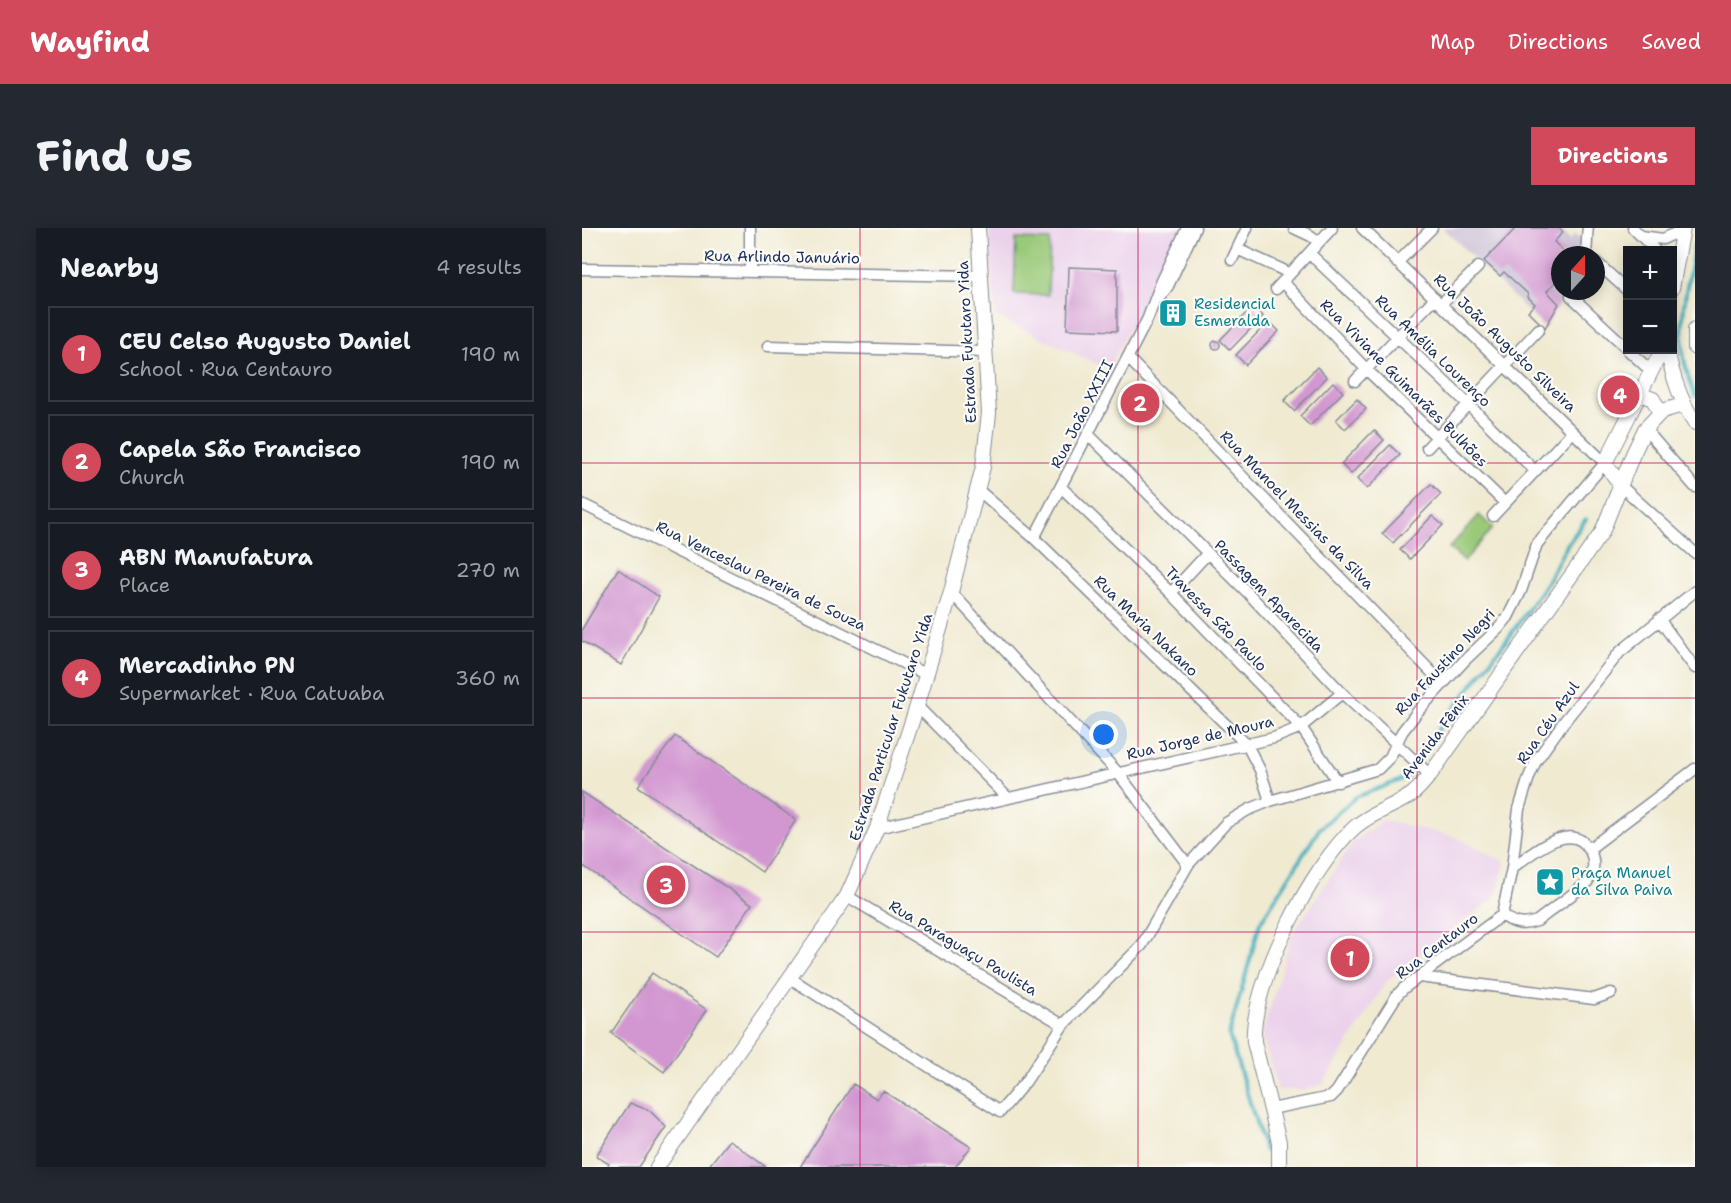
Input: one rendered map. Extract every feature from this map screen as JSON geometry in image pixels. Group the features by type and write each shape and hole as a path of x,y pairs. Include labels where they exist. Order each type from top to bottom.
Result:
{"street":[{"path":"750,228 750,271"},
{"name":"Estrada Fukutaro Yida","path":"977,489 987,440 989,413 978,228"},
{"name":"Rua João XXIII","path":"1034,538 1128,358 1155,303 1161,282 1187,228"},
{"name":"Rua João XXIII","path":"1155,303 1168,286 1195,228"},
{"name":"Rua Viviane Guimarães Bulhões","path":"1247,228 1234,254 1283,270 1283,282 1366,369 1505,503"},
{"path":"1294,228 1319,242"},
{"path":"1283,282 1332,228"},
{"name":"Rua João Augusto Silveira","path":"1362,228 1605,463 1621,486"},
{"path":"1397,262 1432,228"},
{"path":"1588,228 1586,232 1588,246"},
{"path":"1637,232 1663,239 1675,236 1683,229"},
{"path":"1677,255 1683,229"},
{"path":"1637,232 1651,246"},
{"name":"Rua Amélia Lourenço","path":"1309,253 1535,471"},
{"path":"1354,381 1398,337 1478,267"},
{"name":"Rua Arlindo Januário","path":"582,269 981,276"},
{"path":"1605,270 1623,286"},
{"path":"1575,300 1623,344"},
{"path":"1427,448 1539,329"},
{"path":"1695,329 1695,348"},
{"path":"768,346 986,352"},
{"path":"1633,354 1651,371"},
{"path":"1605,463 1660,354"},
{"path":"1668,354 1672,375 1683,405 1695,423"},
{"name":"Rua Manoel Messias da Silva","path":"1128,358 1443,684"},
{"path":"1640,393 1653,399 1660,413"},
{"name":"Avenida Fênix","path":"1279,1167 1279,1142 1253,1030 1265,985 1285,930 1319,872 1349,833 1369,818 1412,795 1430,775 1602,532 1646,429 1660,413 1683,405"},
{"path":"1646,429 1695,487"},
{"path":"1493,516 1572,432"},
{"name":"Passagem Aparecida","path":"1089,435 1249,594 1342,693 1430,775"},
{"name":"Rua Faustino Negri","path":"790,978 1000,1113 1026,1080 1063,1025 1142,945 1188,865 1226,823 1270,801 1378,769 1390,757 1409,722 1508,617 1521,591 1537,544 1605,463"},
{"path":"1621,486 1695,553"},
{"name":"Travessa São Paulo","path":"1061,487 1170,592 1301,728 1338,782"},
{"name":"Rua Maria Nakano","path":"977,489 1034,538 1247,745 1260,770 1270,801"},
{"name":"Estrada Particular Fukutaro Yida","path":"657,1167 847,896 878,828 927,675 977,489"},
{"name":"Rua Venceslau Pereira de Souza","path":"582,504 927,675"},
{"path":"1170,592 1207,554"},
{"name":"Rua Céu Azul","path":"1502,915 1512,868 1522,794 1536,761 1563,723 1620,652 1695,591"},
{"path":"951,592 1118,773 1188,865"},
{"path":"1659,619 1695,668"},
{"name":"Rua Jorge de Moura","path":"878,828 1274,738 1301,728 1342,693"},
{"path":"917,706 1007,797"},
{"path":"1512,868 1551,841 1562,838 1576,839 1589,849 1695,769"},
{"name":"Rua Centauro","path":"1271,1109 1326,1099 1334,1094 1397,995 1502,915 1519,924 1537,921 1580,889 1586,884 1593,869 1593,858 1589,849"},
{"name":"Rua Paraguaçu Paulista","path":"847,896 1063,1025"},
{"path":"1436,964 1456,981"},
{"path":"1419,977 1594,999 1611,993"}],"shaded area":[{"path":"989,228 1182,228 1108,369 995,316"},
{"path":"1443,228 1559,228 1571,240 1575,233 1585,242 1583,246 1551,246 1551,300 1560,300 1545,328"},
{"path":"1383,820 1456,837 1505,862 1499,888 1492,901 1387,981 1323,1084 1306,1090 1278,1090 1262,1035 1291,936 1354,841"}],"green space":[{"path":"1016,239 1050,240 1048,295 1014,294"},
{"path":"1479,515 1493,528 1464,561 1449,548"}],"building":[{"path":"1516,228 1559,228 1563,232 1554,242 1558,246 1551,246 1551,287 1547,291 1551,295 1551,300 1555,300 1559,304 1545,328 1528,311 1535,304 1527,296 1528,294 1504,272 1500,276 1484,261"},
{"path":"1069,267 1117,269 1117,331 1067,329"},
{"path":"1253,306 1263,316 1230,350 1220,340"},
{"name":"Residencial Esmeralda","path":"1172,308 1178,314 1174,318 1168,313"},
{"path":"1269,321 1279,331 1246,365 1236,355"},
{"path":"1216,341 1220,345 1216,349 1212,345"},
{"path":"1317,367 1327,377 1294,411 1284,401"},
{"path":"1333,382 1343,392 1310,426 1300,416"},
{"path":"1137,386 1148,390 1156,398 1144,421 1124,409"},
{"path":"1357,399 1366,409 1345,429 1336,420"},
{"path":"1374,430 1384,440 1351,474 1341,464"},
{"path":"1390,445 1400,455 1367,489 1357,479"},
{"path":"1431,484 1441,494 1393,543 1382,534"},
{"path":"1432,516 1443,525 1410,559 1400,550"},
{"path":"618,569 659,597 621,665 582,641 582,629"},
{"path":"675,736 796,820 762,872 638,786"},
{"path":"582,792 752,904 716,957 582,865"},
{"path":"652,973 707,1010 664,1072 611,1033"},
{"path":"853,1084 877,1099 883,1091 971,1147 955,1167 800,1167"},
{"path":"630,1103 650,1111 666,1127 639,1167 607,1167 609,1164 596,1156"},
{"path":"729,1140 766,1167 708,1167"}],"waterway":[{"path":"1695,244 1682,324 1685,363 1695,396"},
{"path":"1422,751 1511,634 1546,584 1567,545 1586,519"},
{"path":"1265,1151 1229,1035 1260,923 1320,828 1356,797 1401,780 1411,773"}],"place":[{"name":"Residencial Esmeralda","path":"1173,313"},
{"name":"Mercadinho PN","path":"1620,395"},
{"name":"Capela São Francisco","path":"1140,403"},
{"name":"Praça Manuel da Silva Paiva","path":"1550,882"},
{"name":"ABN Manufatura","path":"666,885"},
{"name":"CEU Celso Augusto Daniel","path":"1350,958"}]}
